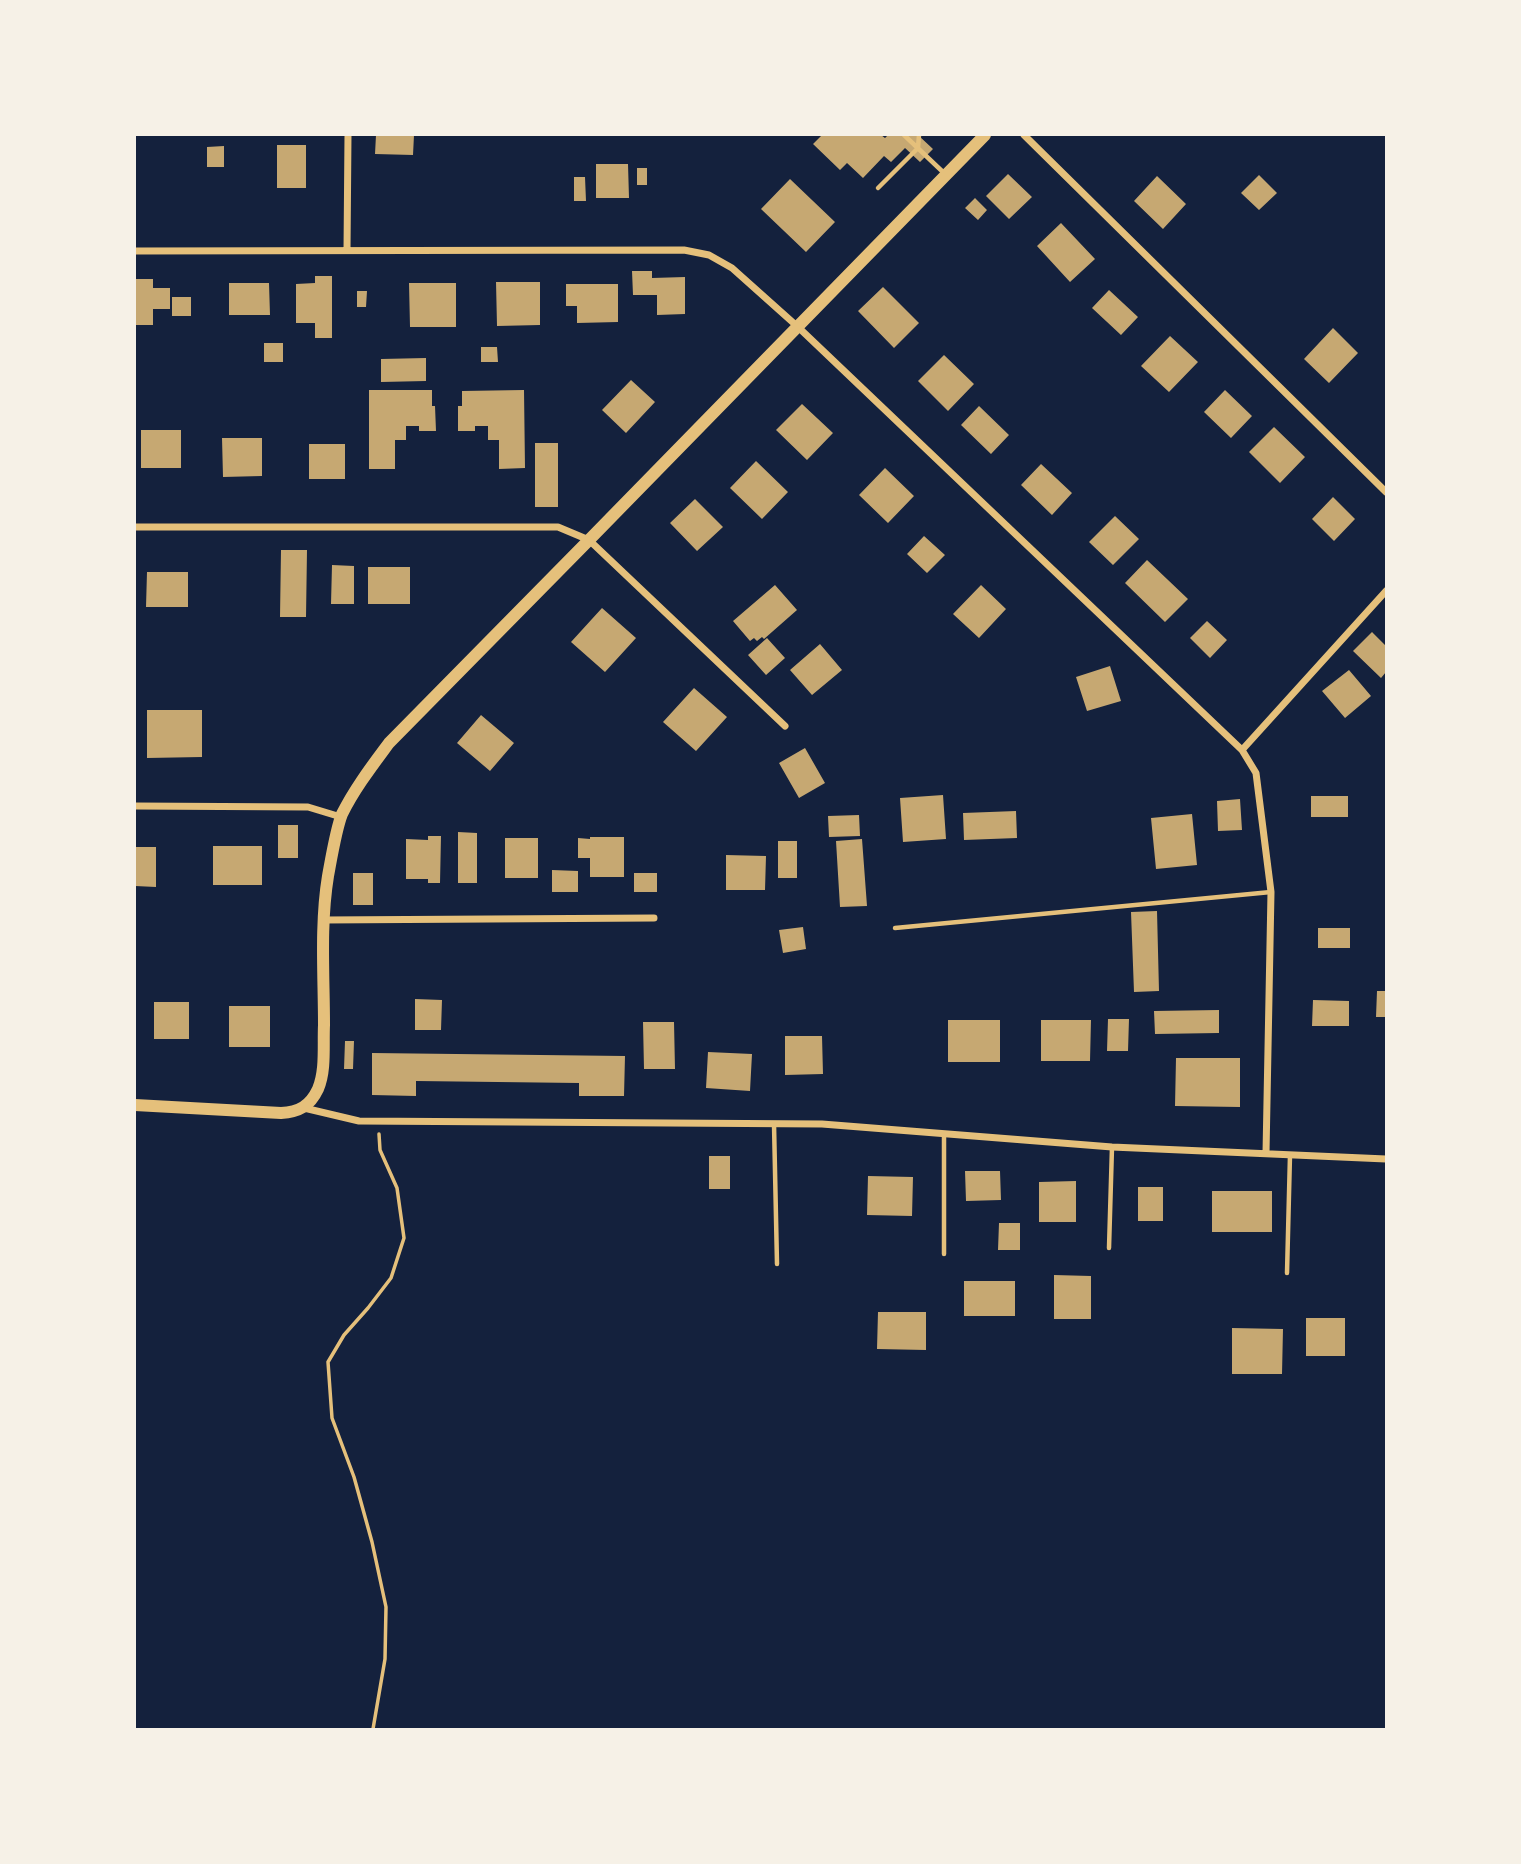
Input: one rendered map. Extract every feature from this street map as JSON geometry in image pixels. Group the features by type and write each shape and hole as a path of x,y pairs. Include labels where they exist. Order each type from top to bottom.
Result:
{"street":[{"path":"348,135 348,250"},
{"path":"135,1105 281,1113 304,1108 312,1099 318,1087 323,1063 324,920 328,877 341,817 361,780 389,743 985,135"},
{"path":"1024,135 1386,492"},
{"path":"135,251 684,250 709,255 732,268 799,327 1242,750 1256,773 1270,892 1266,1153"},
{"path":"135,527 558,527 589,540 785,726"},
{"path":"1242,750 1386,591"},
{"path":"135,806 308,807 341,817"},
{"path":"324,920 654,918"},
{"path":"304,1108 359,1121 822,1124 1112,1147 1386,1159"}],"lane":[{"path":"904,135 947,175"},
{"path":"878,188 918,148 919,135"},
{"path":"895,928 1270,892"},
{"path":"775,1123 777,1264"},
{"path":"944,1133 944,1254"},
{"path":"1109,1248 1112,1147"},
{"path":"1287,1273 1290,1154"}],"path":[{"path":"373,1729 385,1659 386,1607 354,1477 332,1418 328,1362 344,1335 391,1278 404,1238 397,1188 380,1150 378,1121"}],"building":[{"path":"376,135 414,135 413,155 375,154"},
{"path":"822,135 881,135 885,138 888,135 918,135 933,149 920,162 905,148 891,162 884,156 863,178 847,163 840,170 813,144"},
{"path":"277,145 306,145 306,188 277,188"},
{"path":"224,146 224,167 207,167 207,147"},
{"path":"596,164 628,164 629,198 596,198"},
{"path":"637,168 647,168 647,185 637,185"},
{"path":"1008,174 1032,197 1009,219 986,196"},
{"path":"1259,175 1277,193 1259,210 1241,193"},
{"path":"1157,176 1186,204 1163,229 1134,201"},
{"path":"574,177 585,177 586,201 574,201"},
{"path":"790,179 835,222 806,252 761,209"},
{"path":"975,198 987,210 978,220 965,208"},
{"path":"1061,223 1095,259 1070,282 1037,246"},
{"path":"632,271 652,271 652,278 685,277 685,314 657,315 657,295 633,295"},
{"path":"315,276 332,276 332,338 315,338 315,323 296,323 296,284 315,283"},
{"path":"135,279 153,279 153,288 170,288 170,309 153,309 153,325 135,325"},
{"path":"496,282 540,282 540,325 497,326"},
{"path":"229,283 269,283 270,315 229,315"},
{"path":"409,283 456,283 456,327 410,327"},
{"path":"566,284 618,284 618,322 577,323 577,306 566,306"},
{"path":"883,287 919,323 894,348 858,311"},
{"path":"1109,290 1138,317 1121,335 1092,308"},
{"path":"357,291 367,291 366,307 357,307"},
{"path":"172,297 191,297 191,316 172,316"},
{"path":"1333,328 1358,353 1329,383 1304,359"},
{"path":"1170,336 1198,362 1169,392 1141,366"},
{"path":"264,343 283,343 283,362 264,362"},
{"path":"481,347 497,347 498,362 481,362"},
{"path":"944,355 974,384 948,411 918,381"},
{"path":"426,358 426,381 381,382 381,359"},
{"path":"631,380 655,402 626,433 602,410"},
{"path":"369,390 432,390 436,431 419,431 419,426 406,426 406,440 395,440 395,469 369,469"},
{"path":"524,390 525,468 499,469 499,440 488,440 488,426 475,426 475,431 458,431 458,406 462,406 462,391"},
{"path":"1225,390 1252,416 1231,438 1204,412"},
{"path":"802,404 833,433 807,460 776,430"},
{"path":"979,406 1009,435 991,454 961,425"},
{"path":"1274,427 1305,457 1280,483 1249,452"},
{"path":"141,430 181,430 181,468 141,468"},
{"path":"222,438 262,438 262,476 223,477"},
{"path":"535,443 558,443 558,507 535,507"},
{"path":"309,444 345,444 345,479 309,479"},
{"path":"756,461 788,492 762,519 730,488"},
{"path":"1041,464 1072,493 1052,515 1021,485"},
{"path":"885,468 914,496 888,523 859,495"},
{"path":"1333,497 1355,519 1334,541 1312,519"},
{"path":"695,499 723,527 697,551 670,523"},
{"path":"1115,516 1139,539 1113,565 1089,542"},
{"path":"924,536 945,555 927,573 907,554"},
{"path":"281,550 307,550 306,617 280,617"},
{"path":"1147,560 1188,599 1165,622 1125,583"},
{"path":"332,565 354,566 354,604 331,604"},
{"path":"368,567 410,567 410,604 368,604"},
{"path":"147,572 188,572 188,607 146,607"},
{"path":"775,585 797,610 764,639 762,637 757,641 754,638 750,641 733,621"},
{"path":"981,585 1006,609 979,638 953,614"},
{"path":"602,608 636,638 605,672 571,642"},
{"path":"1207,621 1227,640 1210,658 1190,638"},
{"path":"1372,632 1386,646 1386,672 1381,678 1353,651"},
{"path":"767,638 785,658 766,675 748,655"},
{"path":"820,644 842,670 812,695 790,670"},
{"path":"1110,666 1121,701 1087,711 1076,677"},
{"path":"1349,670 1371,696 1345,718 1322,691"},
{"path":"694,688 727,717 696,751 663,722"},
{"path":"147,710 202,710 202,757 147,758"},
{"path":"481,715 514,743 490,771 457,743"},
{"path":"805,748 825,783 799,798 779,763"},
{"path":"943,795 946,839 903,842 900,798"},
{"path":"1311,796 1348,796 1348,817 1311,817"},
{"path":"1240,799 1242,830 1218,831 1217,801"},
{"path":"1016,811 1017,838 964,840 963,813"},
{"path":"1192,814 1197,865 1156,869 1151,818"},
{"path":"859,815 860,836 829,837 828,816"},
{"path":"278,825 298,825 298,858 278,858"},
{"path":"458,832 477,833 477,883 458,883"},
{"path":"428,836 441,836 440,883 428,883 428,879 406,879 406,839 428,840"},
{"path":"624,837 624,877 590,877 590,858 578,858 578,838"},
{"path":"505,838 538,838 538,878 505,878"},
{"path":"862,839 867,906 840,907 836,841"},
{"path":"778,841 797,841 797,878 778,878"},
{"path":"213,846 262,846 262,885 213,885"},
{"path":"135,847 156,847 156,887 135,886"},
{"path":"726,855 766,856 765,890 726,890"},
{"path":"552,870 578,871 578,892 552,892"},
{"path":"353,873 373,873 373,905 353,905"},
{"path":"634,873 657,873 657,892 634,892"},
{"path":"1157,911 1159,991 1134,992 1131,912"},
{"path":"803,927 806,949 783,953 779,930"},
{"path":"1318,928 1350,928 1350,948 1318,948"},
{"path":"1377,991 1386,991 1386,1017 1376,1017"},
{"path":"415,999 442,1000 441,1030 415,1030"},
{"path":"1313,1000 1349,1001 1349,1026 1312,1026"},
{"path":"154,1002 189,1002 189,1039 154,1039"},
{"path":"229,1006 270,1006 270,1047 229,1047"},
{"path":"1219,1010 1219,1033 1155,1034 1154,1011"},
{"path":"1108,1019 1129,1019 1128,1051 1107,1051"},
{"path":"948,1020 1000,1020 1000,1062 948,1062"},
{"path":"1041,1020 1091,1020 1090,1061 1041,1061"},
{"path":"643,1022 674,1022 675,1069 644,1069"},
{"path":"785,1036 822,1036 823,1074 785,1075"},
{"path":"345,1041 354,1041 353,1069 344,1069"},
{"path":"708,1052 752,1054 750,1091 706,1088"},
{"path":"372,1053 625,1056 624,1096 579,1096 579,1083 416,1081 416,1096 372,1095"},
{"path":"1176,1058 1240,1058 1240,1107 1175,1106"},
{"path":"709,1156 730,1156 730,1189 709,1189"},
{"path":"965,1171 1000,1171 1001,1200 966,1201"},
{"path":"868,1176 913,1177 912,1216 867,1215"},
{"path":"1076,1181 1076,1222 1039,1222 1039,1182"},
{"path":"1138,1187 1163,1187 1163,1221 1138,1221"},
{"path":"1212,1191 1272,1191 1272,1232 1212,1232"},
{"path":"999,1223 1020,1223 1020,1250 998,1250"},
{"path":"1054,1275 1091,1276 1091,1319 1054,1319"},
{"path":"964,1281 1015,1281 1015,1316 964,1316"},
{"path":"878,1312 926,1312 926,1350 877,1349"},
{"path":"1306,1318 1345,1318 1345,1356 1306,1356"},
{"path":"1232,1328 1283,1329 1282,1374 1232,1374"}]}
